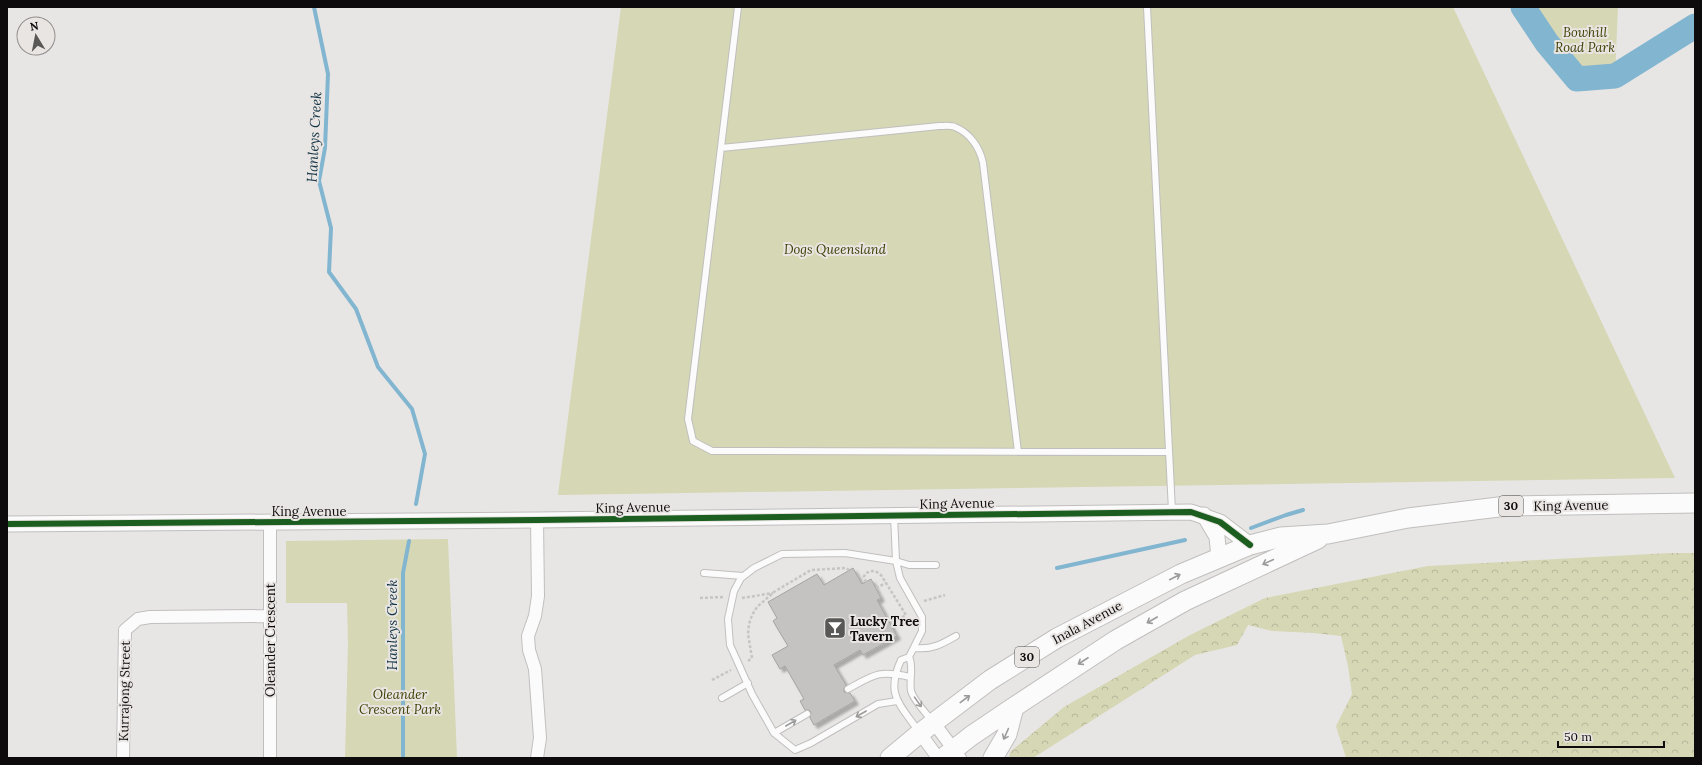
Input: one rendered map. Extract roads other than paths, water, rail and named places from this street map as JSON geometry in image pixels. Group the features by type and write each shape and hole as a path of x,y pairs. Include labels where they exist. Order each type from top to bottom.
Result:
{"main road":[{"name":"King Avenue","path":"1256,543 1281,537 1328,534 1408,518 1507,506 1695,503"},
{"name":"King Avenue","path":"1014,707 1116,640 1185,601 1328,534"},
{"name":"Inala Avenue","path":"890,758 990,680 1057,638 1181,574 1256,543"},
{"name":"30","path":"949,756 1014,707"},
{"path":"992,758 1007,734 1014,707"}],"street":[{"name":"King Avenue","path":"7,524 537,520 1172,511 1191,512 1204,515 1220,522 1256,543"},
{"path":"1204,515 1217,537 1219,557"},
{"path":"537,520 538,596 536,616 528,636 528,650 535,669 536,677 540,738 537,758"},
{"name":"Oleander Crescent","path":"270,522 270,758"},
{"name":"Kurrajong Street","path":"123,758 125,630 138,619 150,617 270,616"},
{"path":"927,728 949,756"},
{"path":"927,728 949,756"}],"lane":[{"path":"738,7 688,419 693,441 712,451 1169,452"},
{"path":"1147,7 1172,511"},
{"path":"721,148 939,126 954,127 966,135 976,145 981,153 983,163 1018,452"},
{"path":"894,515 896,561 900,578 922,617 922,631 915,648 909,657 901,660 895,674 894,692 897,701 927,728"},
{"path":"897,701 878,704 795,750 774,733 752,694 730,645 728,619 734,591 743,576 754,568 782,554 844,553 896,561 909,565 936,565"},
{"path":"704,573 743,576"},
{"path":"915,648 926,649 937,647 956,636"},
{"path":"909,657 912,663 910,677 912,692 927,728"},
{"path":"848,689 874,674 895,674 910,677"},
{"path":"722,698 748,683"},
{"path":"774,733 807,714"}],"waterway":[{"name":"Hanleys Creek","path":"314,7 328,74 325,148 319,181 331,228 329,272 356,309 378,367 412,409 425,454 416,504"},
{"path":"1523,7 1547,43 1577,79 1615,76 1695,26"},
{"path":"1251,528 1303,510"},
{"path":"1057,568 1185,540"},
{"name":"Hanleys Creek","path":"403,758 403,573 409,541"}],"place":[{"name":"Lucky Tree Tavern","path":"835,628"}],"park label":[{"name":"Bowhill Road Park","path":"1585,40"},
{"name":"Dogs Queensland","path":"835,249"},
{"name":"Oleander Crescent Park","path":"400,702"}]}
